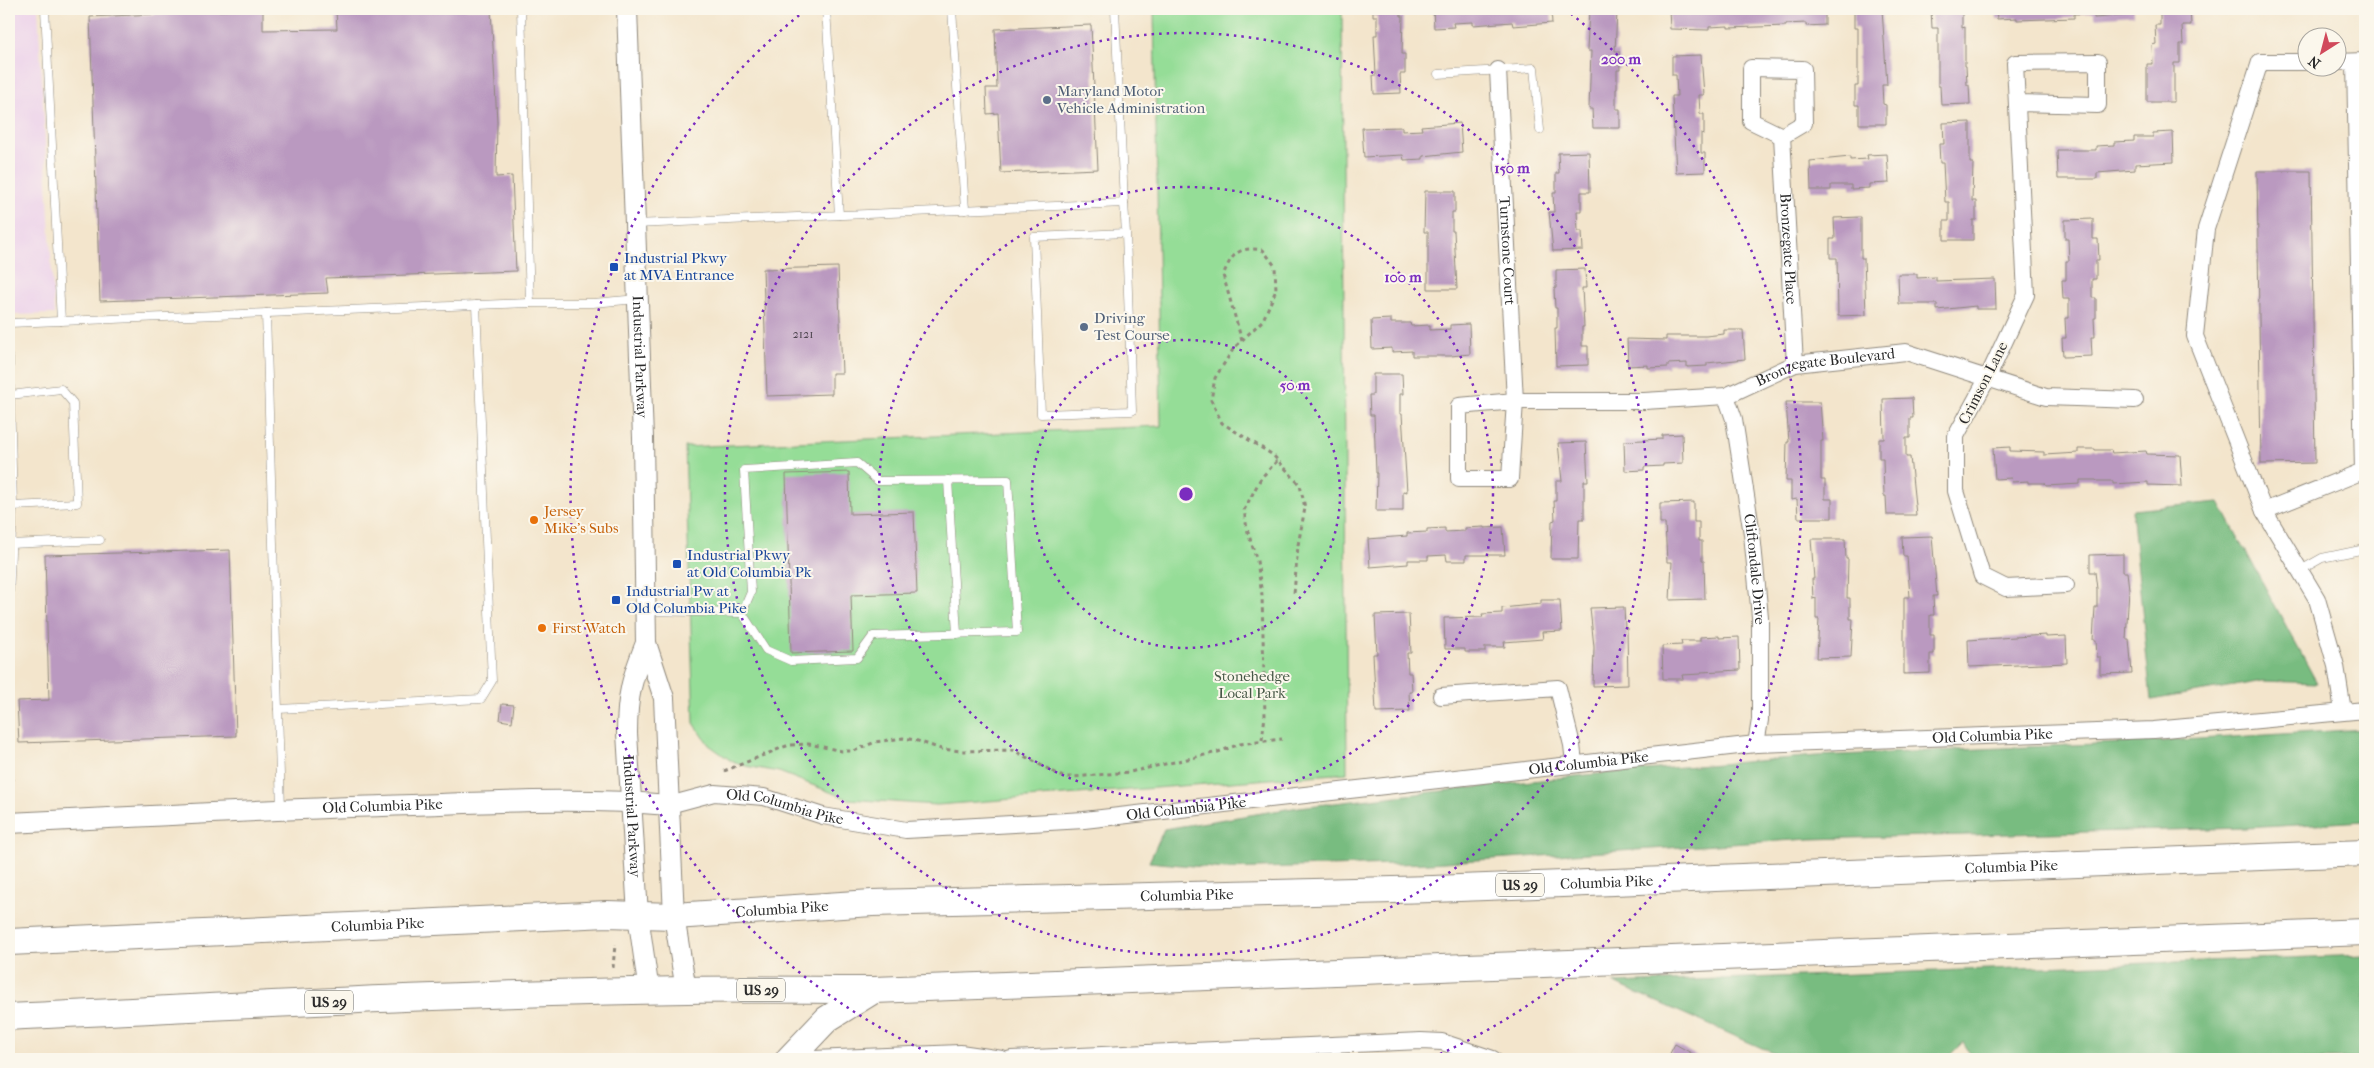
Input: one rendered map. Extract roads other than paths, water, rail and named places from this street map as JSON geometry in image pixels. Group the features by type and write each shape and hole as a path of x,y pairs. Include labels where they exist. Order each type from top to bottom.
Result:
{"highway":[{"name":"Columbia Pike","path":"9,942 607,914 674,916 872,903 1433,889 2365,853"},
{"name":"US 29","path":"9,1017 287,1004 686,990 874,990 2365,932"},
{"path":"789,1059 827,1019 874,990"}],"street":[{"name":"Industrial Parkway","path":"627,9 643,438 646,644 664,698 674,916 686,990"},
{"name":"Crimson Lane","path":"2017,102 2098,105 2098,62 2015,63 2026,296 1987,379 1956,436 1956,491 1982,576 2006,588 2066,586"},
{"path":"2296,62 2260,62 2206,228 2195,336 2264,511 2317,599 2336,666 2343,710"},
{"path":"2264,511 2363,471 2364,399 2360,62 2346,62"},
{"path":"1751,68 1803,69 1804,123 1782,136 1751,121 1751,68"},
{"name":"Turnstone Court","path":"1498,70 1515,401"},
{"name":"Bronzegate Place","path":"1782,136 1795,364"},
{"name":"Bronzegate Boulevard","path":"1515,401 1510,479 1459,479 1459,406 1515,401 1644,401 1726,396 1795,364 1906,352 2046,397 2134,400"},
{"name":"Cliftondale Drive","path":"1726,396 1734,420 1752,534 1760,617 1760,720 1756,744"},
{"name":"Industrial Parkway","path":"646,644 631,681 627,708 630,801 638,915 649,992"},
{"path":"1441,696 1558,688 1572,744 1574,764"},
{"name":"Old Columbia Pike","path":"9,823 281,809 485,802 630,801 669,804 714,793 764,797 823,816 906,830 1084,820 1756,744 2154,730 2343,710 2365,710"},
{"path":"1011,1059 1421,1041 1442,1042 1493,1059"},
{"path":"813,1059 960,1053 1002,1059"}],"lane":[{"path":"45,9 60,321"},
{"path":"521,9 530,303"},
{"path":"826,9 839,215"},
{"path":"952,9 965,210"},
{"path":"1115,9 1126,233 1132,411 1041,414 1034,238 1126,233"},
{"path":"1438,74 1534,68 1540,130"},
{"path":"635,224 1124,203"},
{"path":"9,323 530,303 593,303 638,299"},
{"path":"278,709 481,699 492,681 476,305"},
{"path":"266,313 281,809"},
{"path":"9,358 13,506 9,598"},
{"path":"10,395 61,389 73,404 77,503 13,506"},
{"path":"857,463 878,481 1008,480 1017,632 873,636 857,658 791,661 766,650 742,613 751,592 744,470 857,463"},
{"path":"948,480 957,634"},
{"path":"10,544 100,540"},
{"path":"2299,571 2322,558 2365,549"},
{"path":"645,611 742,613"},
{"path":"9,770 9,823"}],"place":[{"name":"Maryland Motor Vehicle Administration","path":"1047,100"},
{"name":"Industrial Pkwy at MVA Entrance","path":"614,267"},
{"name":"Driving Test Course","path":"1084,327"},
{"name":"Jersey Mike's Subs","path":"534,520"},
{"name":"Industrial Pkwy at Old Columbia Pk","path":"677,564"},
{"name":"Industrial Pw at Old Columbia Pike","path":"616,600"},
{"name":"First Watch","path":"542,628"}],"park label":[{"name":"Stonehedge Local Park","path":"1252,684"}]}
